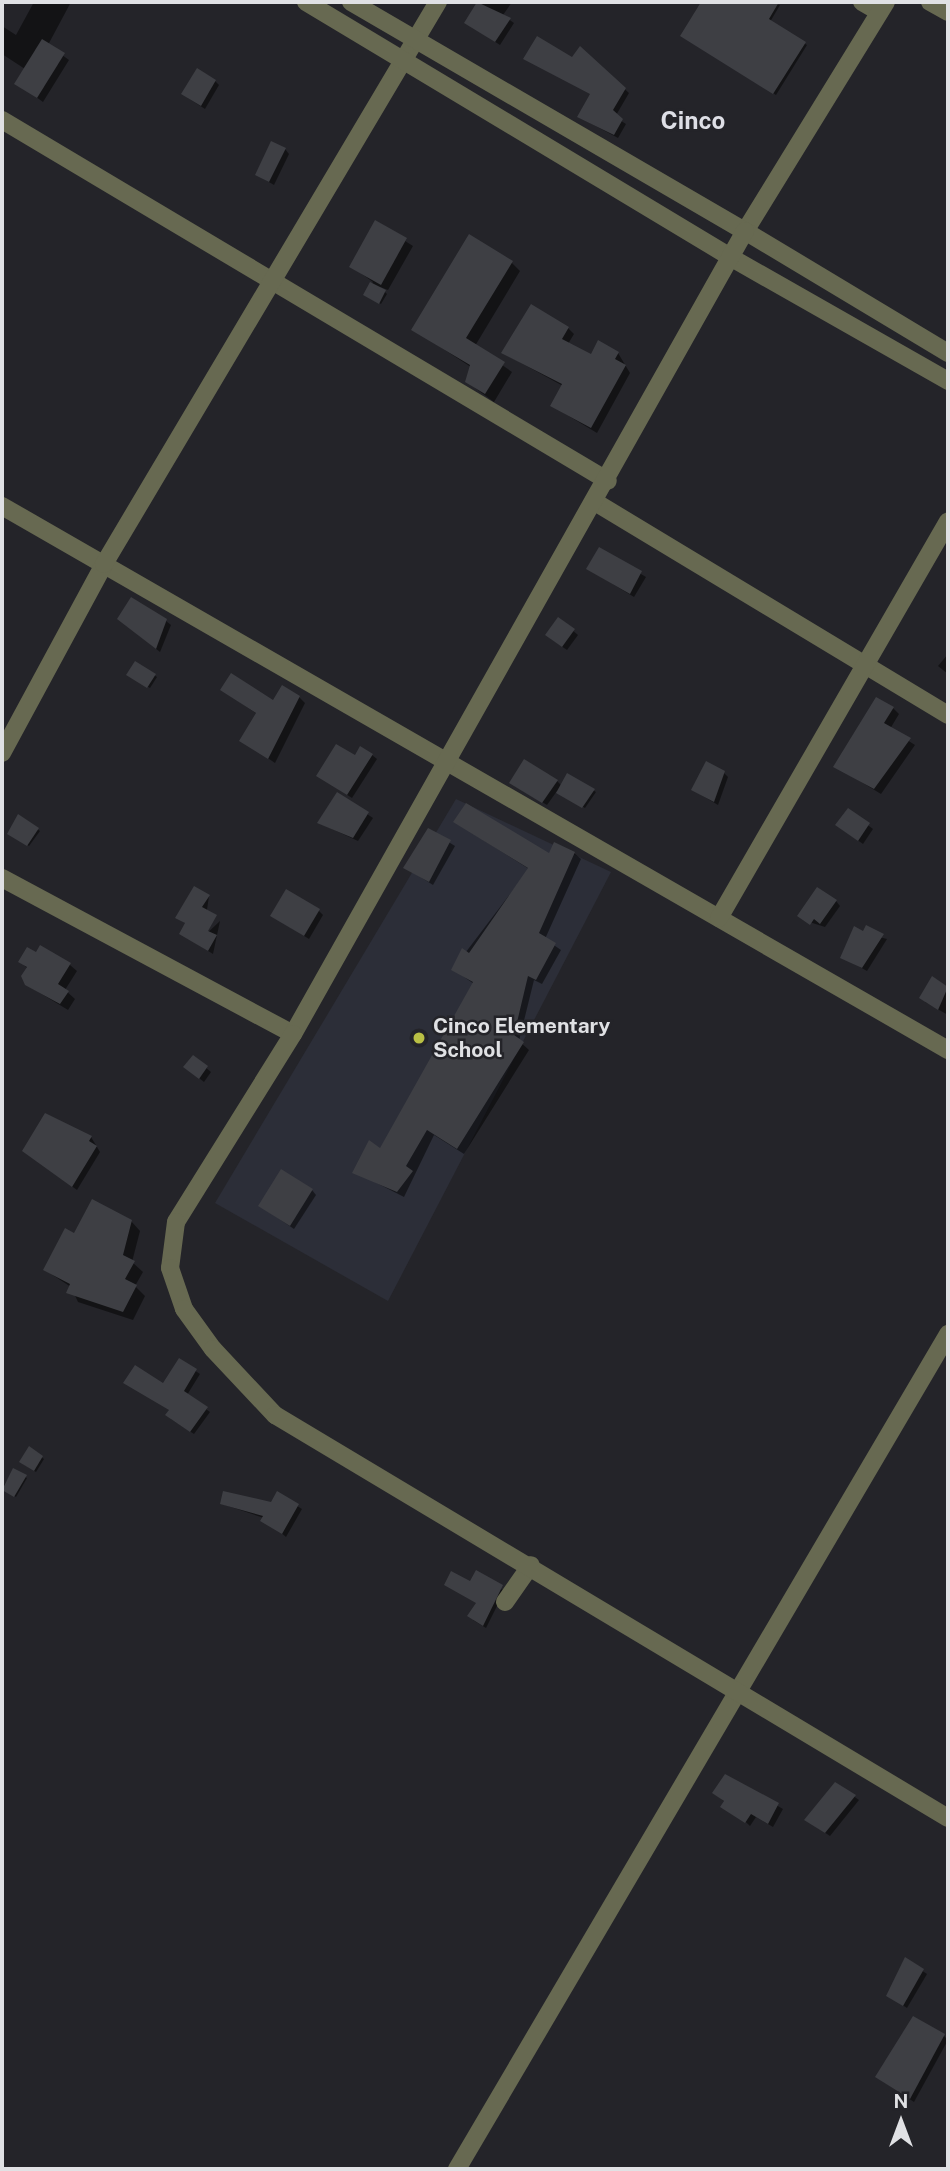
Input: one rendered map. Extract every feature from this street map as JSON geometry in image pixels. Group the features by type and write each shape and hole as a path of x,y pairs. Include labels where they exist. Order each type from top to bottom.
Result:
{"street":[{"path":"306,2 730,257 948,381"},
{"path":"351,2 745,231 948,353"},
{"path":"2,753 104,564 274,286 438,2"},
{"path":"862,2 883,7 745,231 608,481 293,1034 176,1222 170,1268 184,1309 275,1415 531,1565 948,1818"},
{"path":"930,2 948,12"},
{"path":"2,120 274,286 608,481"},
{"path":"595,502 868,663 948,715"},
{"path":"2,506 948,1050"},
{"path":"719,918 948,521"},
{"path":"2,878 293,1034"},
{"path":"457,2169 948,1334"},
{"path":"505,1602 531,1565"}],"shaded area":[{"name":"Cinco Elementary School","path":"456,799 611,872 388,1301 215,1203"}],"building":[{"path":"477,2 511,18 495,42 464,23"},
{"path":"701,2 779,2 769,19 806,42 773,94 680,36"},
{"path":"537,36 572,57 580,46 626,88 613,110 623,119 614,135 577,117 590,94 523,59"},
{"path":"42,39 65,53 37,98 14,84"},
{"path":"197,68 216,80 201,106 181,94"},
{"path":"271,141 286,148 269,182 255,175"},
{"path":"375,220 407,238 381,285 349,267"},
{"path":"469,234 513,261 466,338 505,362 485,394 465,382 470,365 411,330"},
{"path":"370,282 386,290 379,304 363,295"},
{"path":"531,304 569,327 562,339 591,354 598,340 619,352 615,359 626,365 591,428 550,406 562,384 501,353"},
{"path":"599,547 642,571 630,594 586,569"},
{"path":"131,597 167,619 156,649 117,619"},
{"path":"558,617 575,629 562,647 545,635"},
{"path":"135,661 156,674 147,688 126,675"},
{"path":"231,673 273,700 282,685 300,696 268,759 239,741 256,713 220,690"},
{"path":"876,697 894,707 884,723 911,738 874,789 833,767"},
{"path":"336,744 355,755 360,746 373,754 347,795 316,776"},
{"path":"524,759 558,780 542,803 509,783"},
{"path":"706,761 725,771 714,802 691,790"},
{"path":"567,773 595,789 582,808 556,793"},
{"path":"337,792 369,812 353,838 317,823"},
{"path":"466,803 549,853 554,842 575,852 539,933 556,943 536,980 528,976 514,1035 524,1042 457,1149 427,1130 406,1166 413,1171 397,1192 352,1173 369,1140 380,1148 473,982 451,970 462,948 469,953 528,868 453,822"},
{"path":"848,808 870,823 858,841 835,825"},
{"path":"18,814 39,828 27,846 7,834"},
{"path":"428,828 451,840 429,882 403,868"},
{"path":"194,886 210,895 202,907 217,915 208,931 217,935 208,951 179,934 185,923 175,918"},
{"path":"817,887 837,900 820,924 814,919 810,925 797,916"},
{"path":"286,889 320,909 304,936 270,916"},
{"path":"866,925 884,934 862,968 840,958 854,926 863,931"},
{"path":"40,945 71,963 58,984 69,991 60,1004 25,985 21,976 27,967 18,962 27,947 36,952"},
{"path":"932,976 948,987 938,1010 919,998"},
{"path":"193,1055 208,1066 199,1079 183,1067"},
{"path":"45,1113 92,1136 89,1141 97,1146 72,1187 22,1151"},
{"path":"281,1169 313,1189 290,1226 258,1206"},
{"path":"92,1199 132,1220 123,1255 135,1261 125,1279 137,1285 123,1312 66,1293 70,1284 43,1270 65,1228 74,1233"},
{"path":"179,1358 197,1369 184,1391 208,1407 190,1432 165,1415 169,1410 123,1383 135,1365 163,1383"},
{"path":"29,1446 43,1456 34,1471 19,1462"},
{"path":"13,1468 27,1475 14,1497 2,1490"},
{"path":"223,1491 271,1502 277,1491 299,1504 282,1534 260,1521 263,1516 220,1504"},
{"path":"476,1570 503,1585 483,1626 467,1616 476,1603 444,1585 451,1571 470,1581"},
{"path":"725,1774 779,1803 768,1824 751,1814 745,1823 720,1807 724,1801 712,1793"},
{"path":"835,1782 856,1795 825,1833 804,1820"},
{"path":"905,1957 924,1969 903,2006 886,1996"},
{"path":"913,2016 945,2034 910,2099 875,2077"}],"place":[{"name":"Cinco Elementary School","path":"419,1038"}],"district":[{"name":"Cinco","path":"693,121"}]}
